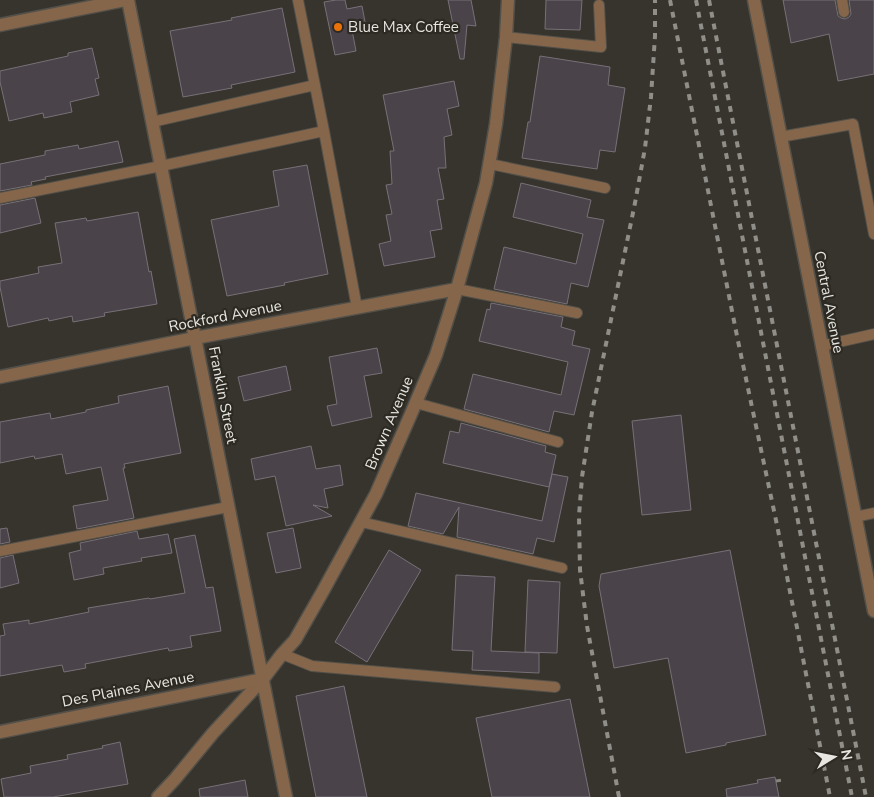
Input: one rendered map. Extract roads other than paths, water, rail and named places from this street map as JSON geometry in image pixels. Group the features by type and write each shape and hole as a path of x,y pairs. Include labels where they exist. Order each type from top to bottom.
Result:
{"street":[{"path":"0,25 127,0"},
{"name":"Franklin Street","path":"127,0 286,797"},
{"name":"Brown Avenue","path":"158,797 294,640 376,494 416,403 436,355 457,289 486,183 496,124 508,0"},
{"name":"Central Avenue","path":"754,0 874,611"},
{"name":"Rockford Avenue","path":"0,377 457,289"},
{"name":"Des Plaines Avenue","path":"0,732 262,679"}],"lane":[{"path":"298,0 357,308"},
{"path":"842,0 844,12"},
{"path":"506,36 601,47 600,5"},
{"path":"152,122 315,85"},
{"path":"780,137 852,124 874,234"},
{"path":"0,198 324,131"},
{"path":"490,164 605,188"},
{"path":"457,289 577,313"},
{"path":"821,346 874,334"},
{"path":"416,403 558,442"},
{"path":"0,551 228,507"},
{"path":"855,517 874,513"},
{"path":"361,522 562,568"},
{"path":"282,654 312,666 555,687"}],"railway":[{"path":"619,797 587,626 580,570 579,516 582,477 592,412 645,148 651,97 655,0"},
{"path":"670,0 777,525 830,797"},
{"path":"696,0 852,797"},
{"path":"709,0 866,797"}],"place":[{"name":"Blue Max Coffee","path":"338,27"}]}
